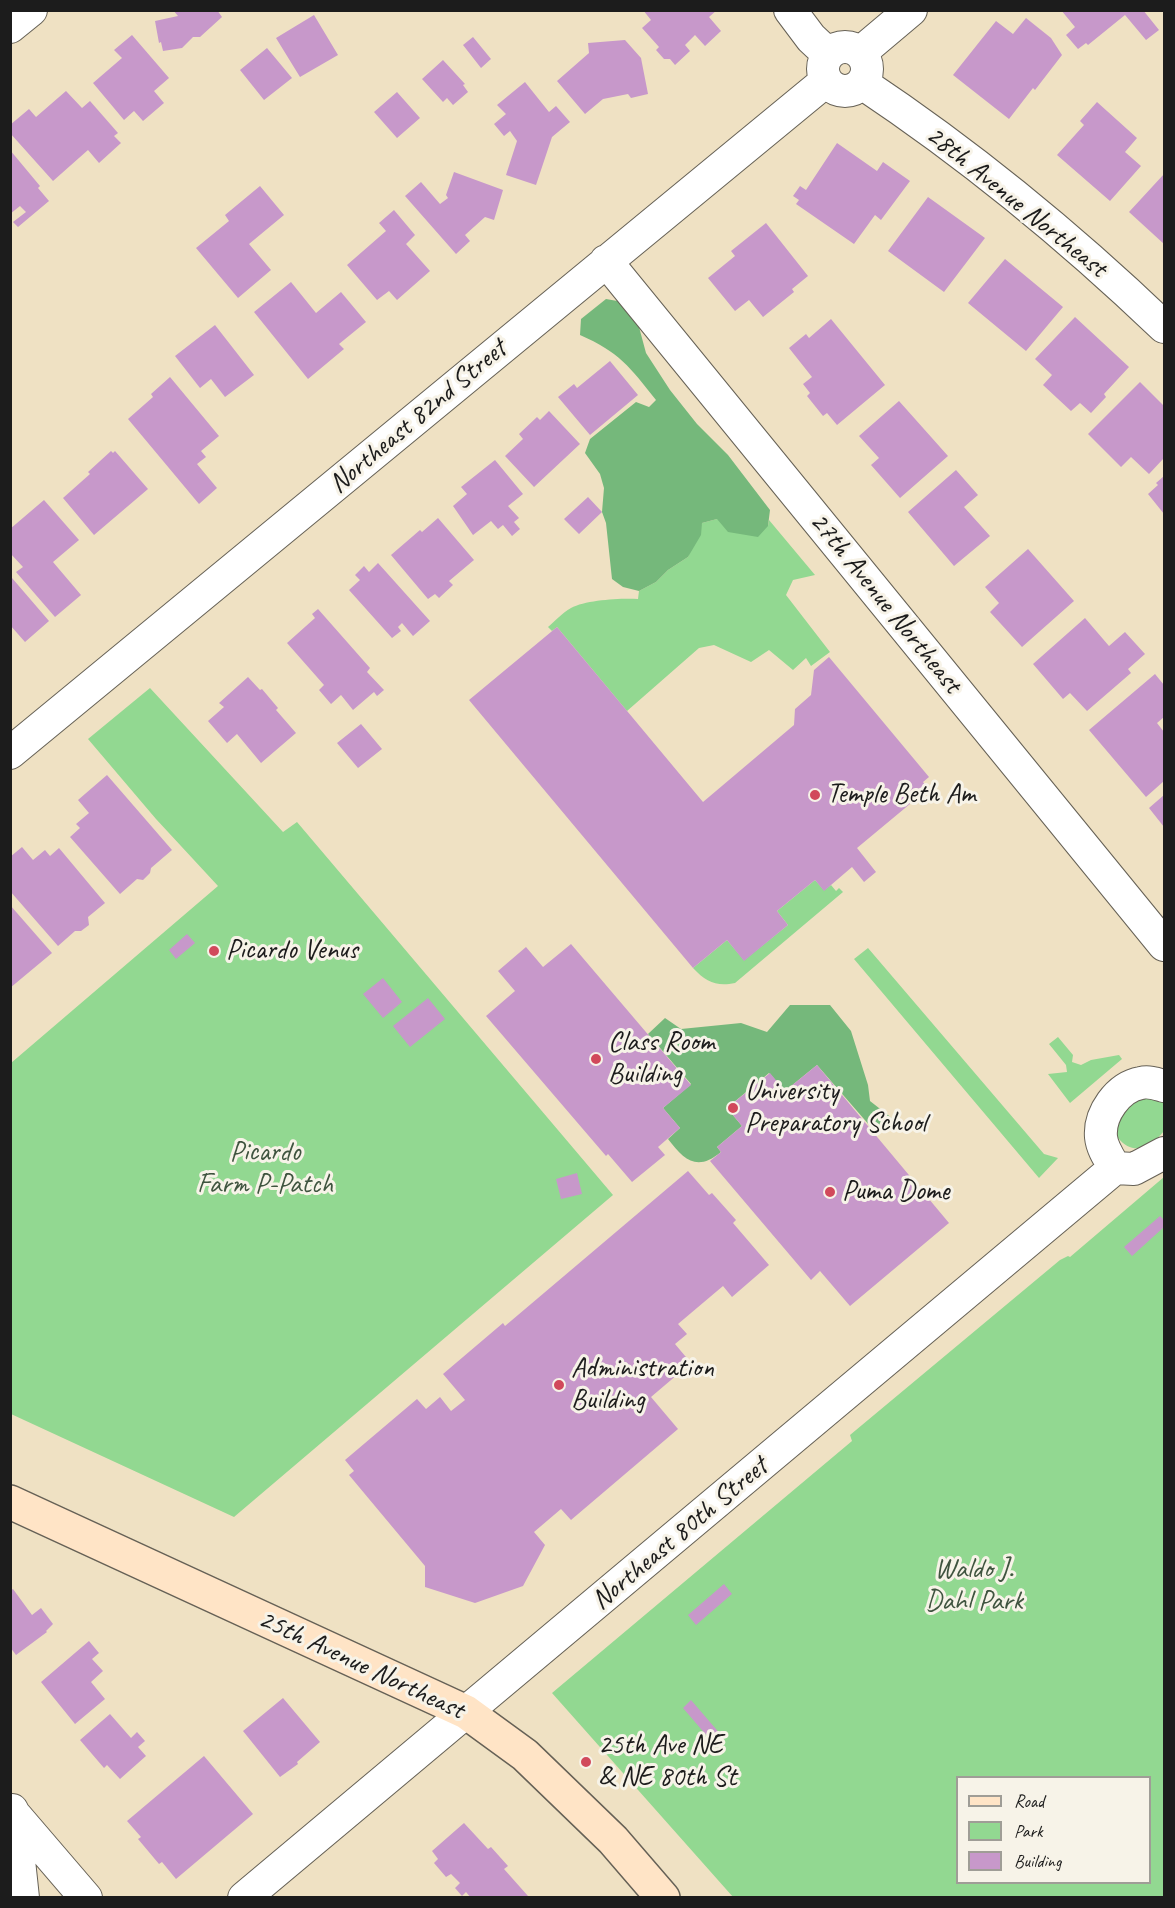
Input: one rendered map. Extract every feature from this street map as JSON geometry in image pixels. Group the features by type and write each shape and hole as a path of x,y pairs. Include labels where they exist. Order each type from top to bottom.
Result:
{"main road":[{"name":"25th Avenue Northeast","path":"10,1502 466,1712 525,1755 614,1840 663,1898"}],"street":[{"path":"10,27 31,10"},
{"path":"790,10 811,38 827,68 831,87 845,91 858,87 861,68 911,10"},
{"name":"Northeast 82nd Street","path":"10,753 606,261 827,68"},
{"name":"28th Avenue Northeast","path":"861,68 1084,253 1164,327"},
{"name":"27th Avenue Northeast","path":"606,261 1164,945"},
{"path":"1164,1086 1141,1083 1128,1088 1107,1110 1102,1123 1101,1138 1115,1168 1134,1169 1164,1153"},
{"name":"Northeast 80th Street","path":"244,1898 1115,1168"},
{"path":"12,1810 23,1898"},
{"path":"12,1810 87,1898"}],"green space":[{"path":"606,299 623,302 639,327 646,353 670,390 697,424 728,455 770,510 768,526 758,537 728,532 717,519 702,523 701,535 688,557 668,570 656,582 639,591 623,587 612,579 606,523 602,512 604,488 600,474 585,453 590,439 636,402 649,407 656,400 639,378 614,354 580,335 581,319"},
{"path":"717,519 768,526 769,520 815,575 793,580 786,595 830,652 811,666 806,658 793,670 769,650 751,662 714,645 699,648 627,711 557,627 552,631 548,627 577,605 603,600 638,599 639,591 656,582 668,570 688,557 702,523"},
{"name":"Picardo Farm P-Patch","path":"150,688 283,832 297,822 613,1195 234,1517 11,1414 11,1063 218,886 156,819 88,739"},
{"path":"815,880 824,890 831,885 836,891 839,888 843,892 735,983 712,982 693,968 727,940 744,960 788,925 777,911"},
{"path":"868,948 1044,1154 1058,1158 1039,1178 854,959"},
{"path":"790,1005 830,1005 851,1031 868,1085 870,1101 893,1119 885,1129 877,1134 817,1065 785,1091 769,1073 727,1108 742,1126 717,1147 721,1152 705,1161 698,1162 685,1158 668,1139 680,1128 663,1108 691,1084 648,1034 665,1018 681,1029 741,1023 767,1032"},
{"path":"1058,1037 1073,1055 1072,1062 1081,1065 1091,1060 1119,1055 1122,1059 1070,1103 1048,1074 1067,1072 1066,1065 1049,1044"},
{"path":"1148,1098 1160,1100 1164,1104 1164,1131 1154,1142 1142,1148 1130,1147 1118,1138 1116,1131 1119,1117 1134,1103"},
{"name":"Waldo J. Dahl Park","path":"1164,1177 1164,1897 733,1897 552,1693 852,1441 850,1435 1060,1260 1070,1257"}],"building":[{"path":"173,10 217,10 222,17 200,37 193,37 182,48 163,51 161,42 159,43 155,21 178,16"},
{"path":"643,10 717,10 709,17 721,31 705,46 695,35 685,45 690,51 675,65 670,59 664,59 656,50 659,47 642,28 651,20"},
{"path":"1061,10 1143,10 1159,30 1146,40 1125,15 1088,45 1086,43 1078,49 1066,35 1075,27"},
{"path":"314,15 338,55 300,77 276,38"},
{"path":"1026,18 1051,38 1062,55 1009,119 953,75 996,21 1013,34"},
{"path":"132,35 169,78 154,91 164,103 143,121 134,111 124,120 93,83 122,58 114,50"},
{"path":"473,37 491,59 481,68 463,45"},
{"path":"625,40 641,58 648,94 631,98 628,94 603,99 585,114 557,81 589,53 588,43"},
{"path":"267,48 292,78 264,100 240,70"},
{"path":"443,60 465,84 463,85 468,92 453,105 447,98 443,102 422,79"},
{"path":"525,82 549,112 556,106 570,122 552,137 536,185 506,175 517,141 510,131 504,136 494,124 506,114 497,105"},
{"path":"66,91 82,108 90,101 118,133 114,136 121,143 99,163 88,150 53,181 10,133 10,125 29,109 36,117"},
{"path":"397,92 420,118 397,138 374,112"},
{"path":"1097,102 1137,138 1125,152 1141,166 1110,201 1057,155 1084,125 1080,121"},
{"path":"837,143 877,171 883,162 910,181 881,220 875,215 854,244 796,204 799,200 793,196 800,186 806,190"},
{"path":"10,150 40,186 38,188 49,201 18,227 13,222 26,212 20,206 10,214"},
{"path":"454,172 503,190 494,220 485,217 465,235 470,241 456,254 405,196 421,182 440,204 448,198 446,195"},
{"path":"1164,174 1164,244 1129,212"},
{"path":"260,186 284,215 249,244 271,270 238,298 196,248 229,221 225,215"},
{"path":"928,197 985,238 944,292 888,251"},
{"path":"394,210 415,235 406,244 430,271 397,300 389,291 377,300 347,265 386,231 379,223"},
{"path":"766,223 808,276 792,289 794,292 763,317 749,300 735,311 708,278 735,256 731,251"},
{"path":"1005,259 1063,307 1026,351 968,303"},
{"path":"291,282 316,313 341,292 366,322 339,344 344,349 308,379 254,312"},
{"path":"1075,317 1129,367 1104,394 1106,397 1091,413 1080,403 1071,411 1043,385 1052,375 1035,359"},
{"path":"831,319 885,385 837,425 827,413 823,416 807,396 810,393 803,384 812,377 789,348 806,334 809,338"},
{"path":"215,325 254,375 225,397 211,379 200,388 175,356"},
{"path":"610,361 638,395 590,435 558,397 574,384 577,388"},
{"path":"170,377 219,436 201,451 206,457 197,464 217,488 199,504 128,419 153,397 151,394"},
{"path":"1140,382 1164,406 1164,458 1149,474 1131,457 1121,467 1088,434"},
{"path":"899,401 948,456 900,498 871,465 879,458 859,436"},
{"path":"549,411 580,444 534,487 505,456 523,439 519,434 537,417 540,420"},
{"path":"111,451 113,453 115,451 148,489 94,535 63,498"},
{"path":"495,460 523,494 508,506 519,518 514,522 520,529 512,536 503,525 498,529 491,521 473,535 453,506 467,494 461,487"},
{"path":"956,470 978,495 964,507 990,536 954,566 908,512"},
{"path":"1164,476 1164,514 1148,494"},
{"path":"588,497 602,512 579,534 564,519"},
{"path":"44,500 79,540 53,562 81,595 55,617 16,572 23,567 10,553 10,529"},
{"path":"438,518 474,560 449,581 453,585 439,598 435,594 428,599 391,555"},
{"path":"1028,549 1074,601 1022,647 990,612 999,603 985,587"},
{"path":"378,563 430,621 413,636 402,623 398,627 401,631 392,638 349,590 360,580 355,575 364,566 369,572"},
{"path":"12,578 49,621 25,642 10,625"},
{"path":"318,609 370,668 367,672 384,690 377,696 374,692 353,710 341,695 331,704 319,690 324,685 287,643 315,618 312,614"},
{"path":"1085,618 1109,646 1125,632 1145,654 1128,669 1131,673 1087,711 1070,693 1063,699 1033,664"},
{"name":"Temple Beth Am","path":"557,627 703,802 794,725 795,709 811,695 814,670 829,657 929,777 923,782 928,789 857,848 876,872 864,882 852,867 824,891 815,880 777,911 788,925 744,961 727,940 693,968 469,700"},
{"path":"1155,674 1164,685 1164,717 1157,723 1164,732 1164,781 1146,797 1089,730"},
{"path":"248,677 260,690 262,689 296,733 261,763 237,734 227,743 208,721 224,707 219,703"},
{"path":"361,724 382,749 358,768 337,743"},
{"path":"107,775 172,850 151,868 150,873 143,880 137,879 120,894 70,837 80,828 76,824 89,813 78,800"},
{"path":"1164,795 1164,827 1149,808"},
{"path":"22,847 33,860 45,850 50,856 59,848 105,903 88,917 89,925 81,931 75,931 58,946 10,891 10,857"},
{"path":"10,905 52,953 10,988"},
{"path":"187,934 195,943 176,959 169,950"},
{"name":"Class Room Building","path":"571,944 691,1085 663,1108 680,1128 658,1147 665,1155 632,1182 608,1154 606,1156 486,1016 515,991 498,971 526,947 543,967"},
{"path":"383,978 402,1002 383,1018 363,994"},
{"path":"428,998 445,1019 410,1047 393,1026"},
{"name":"Puma Dome","path":"817,1065 949,1223 850,1306 820,1271 811,1280 710,1161 721,1152 717,1147 742,1126 727,1108 770,1073 785,1091"},
{"name":"Administration Building","path":"688,1171 736,1220 733,1223 769,1265 732,1297 723,1286 678,1324 687,1334 675,1344 691,1363 651,1397 678,1429 571,1520 561,1509 534,1532 545,1545 523,1586 475,1603 425,1587 425,1566 349,1475 354,1471 345,1460 417,1399 426,1409 440,1397 451,1411 465,1400 443,1374 503,1323 505,1326"},
{"path":"577,1173 582,1194 561,1199 556,1179"},
{"path":"1160,1216 1164,1220 1164,1227 1132,1256 1124,1247"},
{"path":"724,1584 732,1594 696,1625 688,1615"},
{"path":"13,1589 32,1615 41,1608 53,1624 47,1632 16,1655 10,1647 10,1591"},
{"path":"89,1641 99,1653 92,1659 103,1671 91,1682 105,1699 75,1724 41,1682"},
{"path":"283,1698 320,1742 297,1762 298,1764 280,1777 243,1731"},
{"path":"691,1700 722,1736 713,1743 683,1708"},
{"path":"110,1714 131,1738 137,1732 145,1741 138,1747 146,1756 120,1779 107,1765 104,1768 80,1740"},
{"path":"204,1756 253,1814 176,1879 162,1862 159,1864 138,1839 141,1837 127,1821"},
{"path":"464,1823 488,1849 491,1847 508,1866 504,1869 528,1896 525,1898 471,1898 466,1892 462,1896 455,1888 460,1883 451,1874 446,1877 434,1863 438,1859 432,1851"}],"place":[{"name":"Temple Beth Am","path":"815,795"},
{"name":"Picardo Venus","path":"214,951"},
{"name":"Class Room Building","path":"596,1059"},
{"name":"University Preparatory School","path":"733,1108"},
{"name":"Puma Dome","path":"830,1192"},
{"name":"Administration Building","path":"559,1385"},
{"name":"25th Ave NE & NE 80th St","path":"586,1762"}]}
